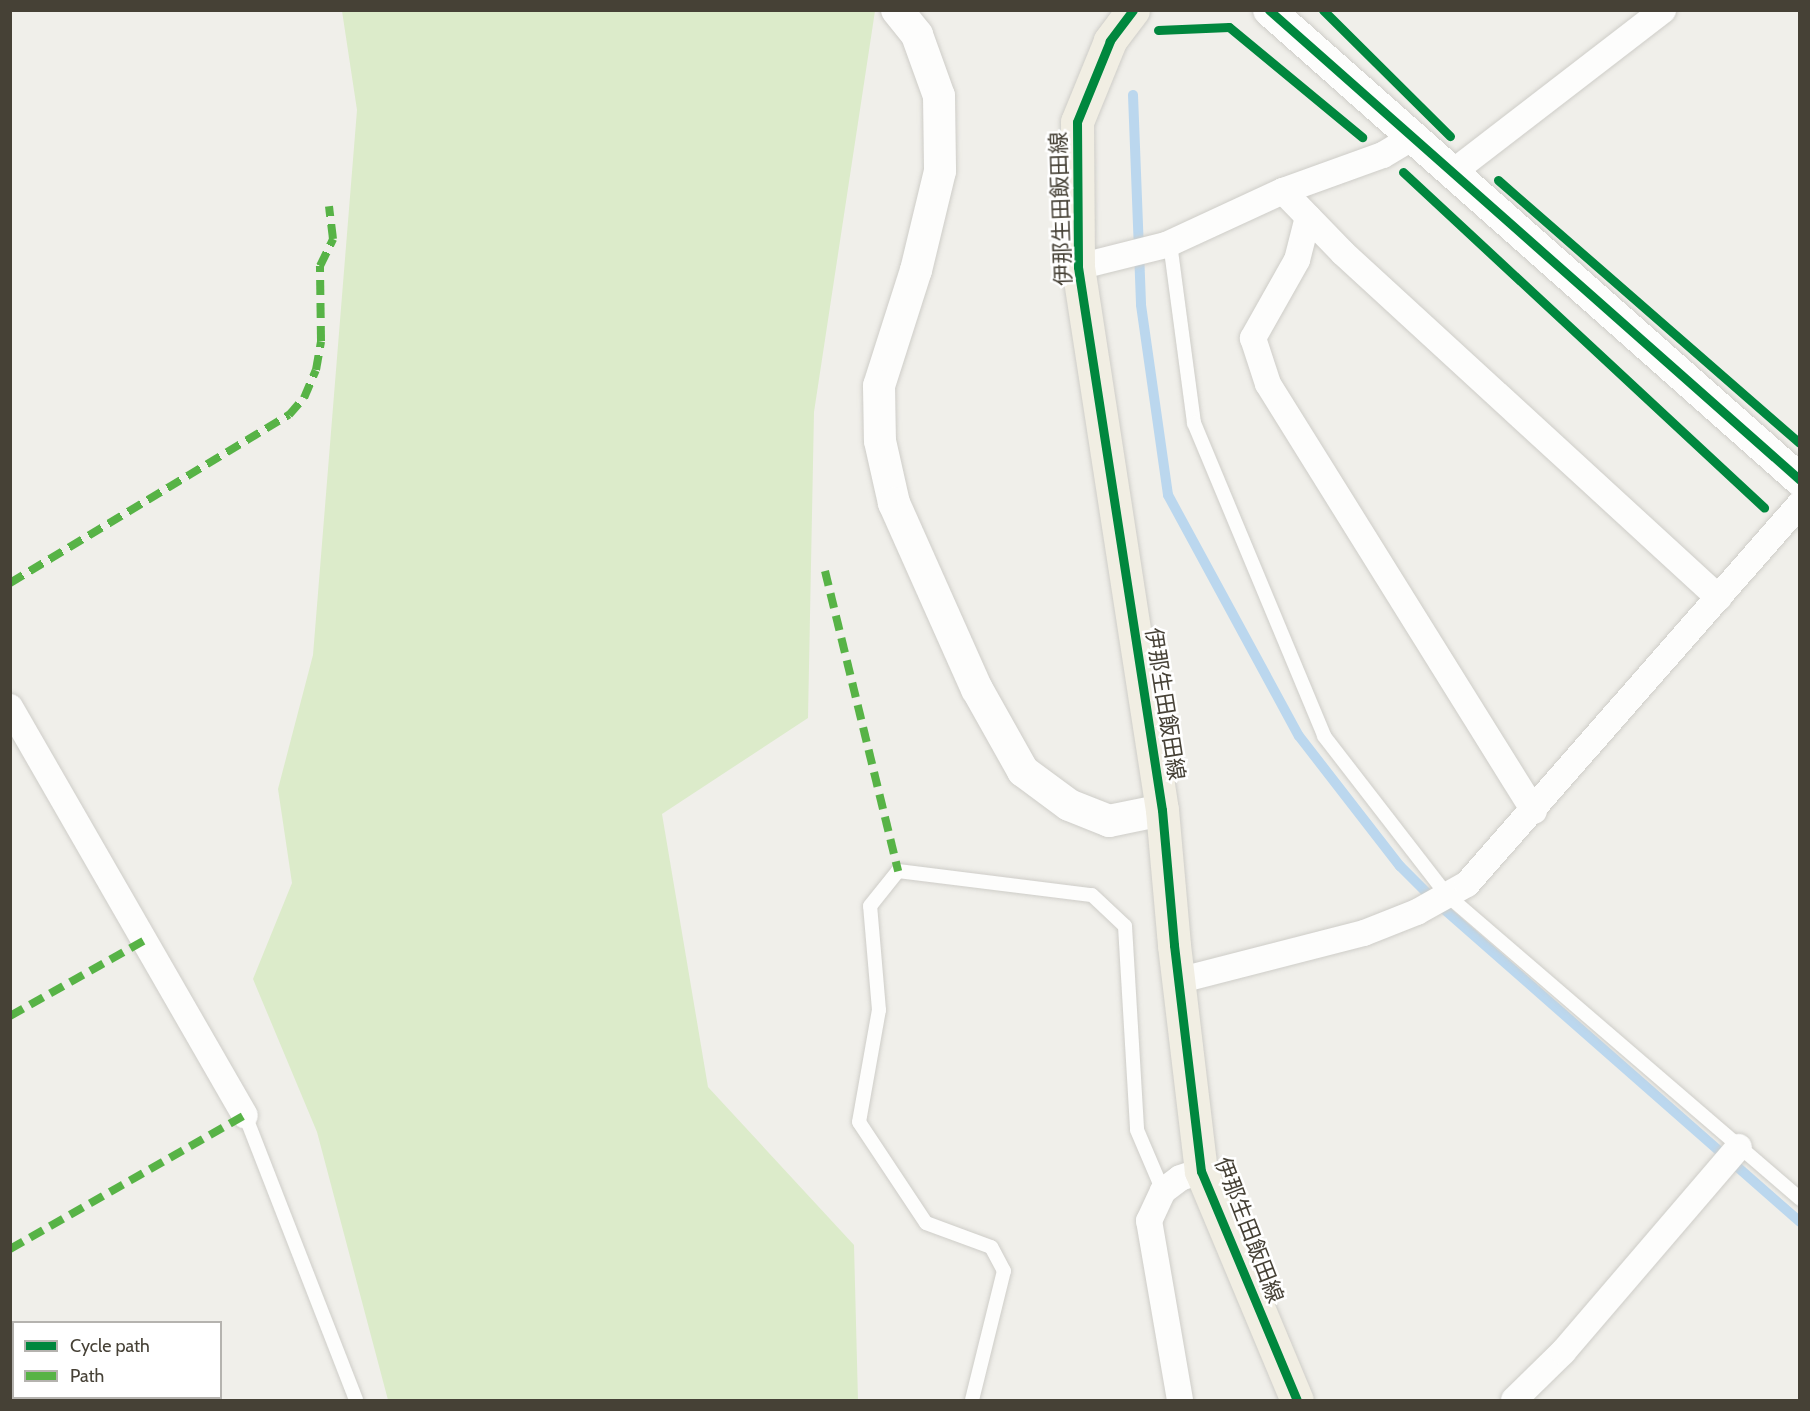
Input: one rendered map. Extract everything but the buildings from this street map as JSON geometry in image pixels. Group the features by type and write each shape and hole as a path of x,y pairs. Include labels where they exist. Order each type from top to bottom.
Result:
{"main road":[{"name":"伊那生田飯田線","path":"1133,10 1110,41 1077,122 1078,267 1162,810 1178,981 1201,1171 1297,1401"}],"street":[{"path":"897,10 917,35 939,96 940,171 916,270 879,386 880,441 894,503 977,689 1023,771 1069,805 1109,822 1162,810"},
{"path":"1269,10 1800,480"},
{"path":"1453,172 1663,10"},
{"path":"1078,267 1168,244 1283,191 1383,154 1412,138"},
{"path":"1283,191 1343,254 1719,598"},
{"path":"1308,217 1297,260 1253,338 1268,384 1534,812"},
{"path":"1178,981 1364,933 1417,912 1467,884 1534,812 1800,504"},
{"path":"10,707 245,1116"},
{"path":"1514,1401 1563,1352 1738,1148"},
{"path":"1180,1401 1149,1221 1163,1191 1180,1178 1201,1171"}],"lane":[{"path":"1168,244 1194,423 1233,522 1324,735 1447,895 1738,1148 1800,1199"},
{"path":"972,1401 1004,1271 991,1248 926,1223 860,1122 879,1010 870,906 898,871 1092,895 1125,926 1137,1130 1163,1191"},
{"path":"245,1116 356,1401"}],"green space":[{"path":"342,11 875,11 814,412 808,718 662,814 708,1087 854,1245 858,1400 388,1400 317,1132 253,979 292,883 278,789 313,655 357,110"}],"waterway":[{"path":"1133,95 1141,305 1168,495 1299,736 1400,866 1437,903 1800,1222"}],"marked path":[{"path":"10,583 289,415 304,398 316,370 321,341 320,266 333,239 329,206"},
{"path":"825,571 898,871"},
{"path":"10,1016 145,940"},
{"path":"10,1249 245,1115"}],"cycle path":[{"path":"1133,10 1110,41 1077,122 1078,267 1162,810 1174,945 1201,1171 1297,1400"},
{"path":"1269,10 1800,480"},
{"path":"1323,10 1450,136"},
{"path":"1158,30 1229,27 1362,137"},
{"path":"1403,172 1764,508"},
{"path":"1498,180 1800,443"}]}
